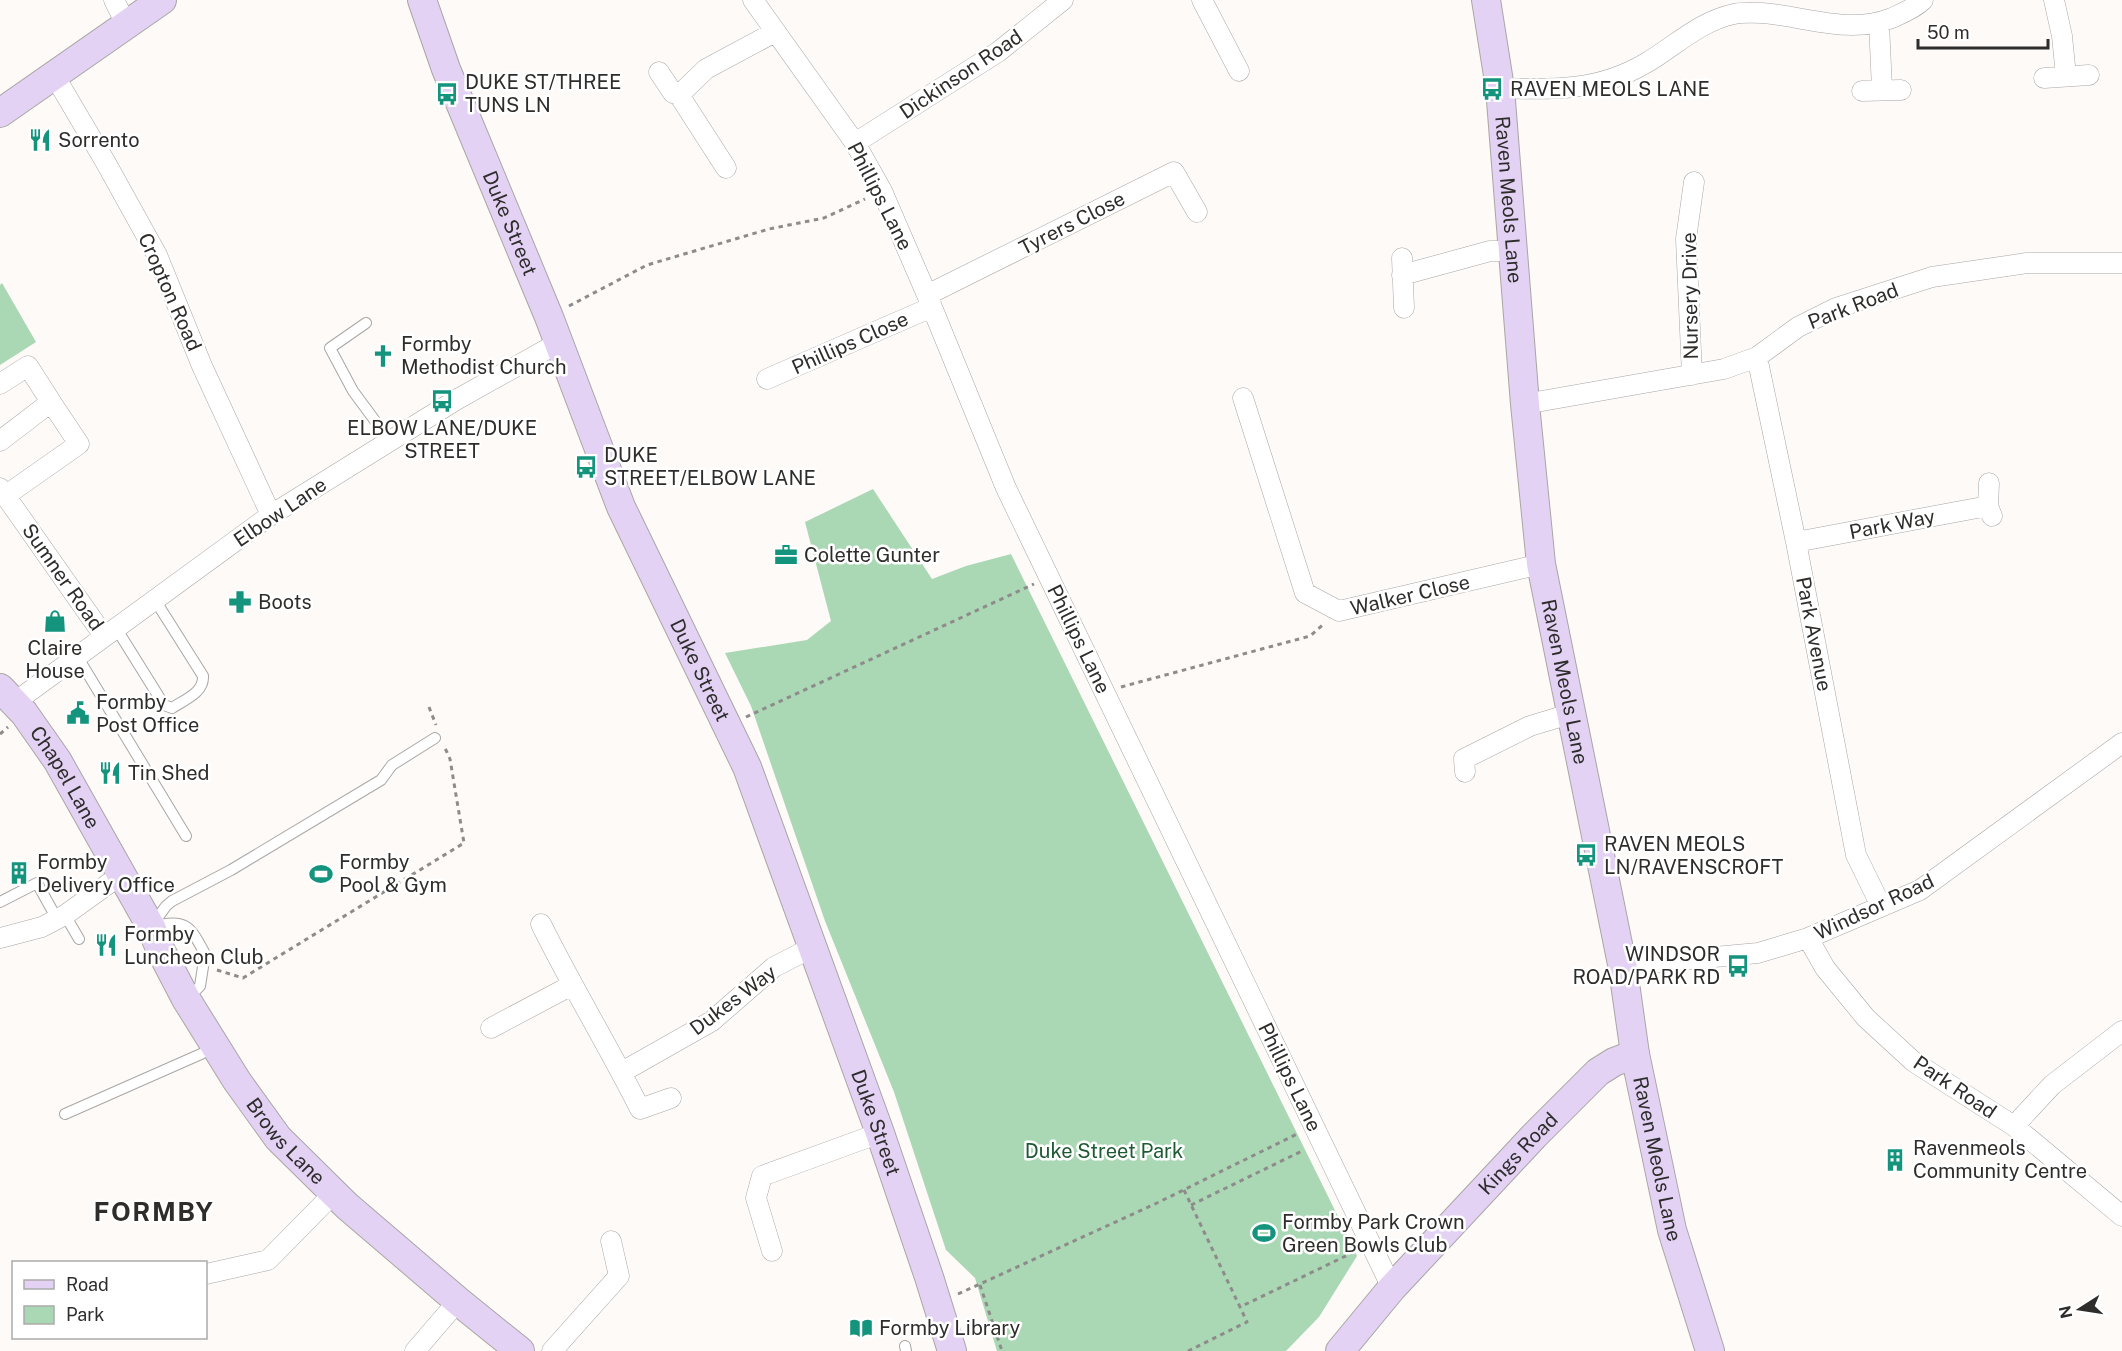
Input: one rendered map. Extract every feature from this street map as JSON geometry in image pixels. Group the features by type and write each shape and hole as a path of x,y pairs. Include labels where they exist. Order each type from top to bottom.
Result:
{"street":[{"path":"114,0 127,26"},
{"path":"0,112 162,0"},
{"name":"Duke Street","path":"422,0 446,69 553,330 621,507 747,767 880,1133 952,1351"},
{"name":"Phillips Lane","path":"753,0 855,143 882,191 930,301 1006,488 1392,1288"},
{"name":"Dickinson Road","path":"855,143 998,52 1063,0"},
{"path":"1202,0 1239,71"},
{"name":"Raven Meols Lane","path":"1486,0 1500,88 1525,404 1542,564 1623,969 1635,1054 1672,1230 1710,1351"},
{"path":"1500,88 1564,89 1598,84 1623,76 1731,7 1843,26 1879,23 1911,9 1923,0"},
{"path":"2054,0 2062,36 2066,76"},
{"path":"1862,91 1892,90 1879,23"},
{"path":"679,95 706,69 775,32"},
{"path":"658,72 673,93 679,95 726,168"},
{"name":"Cropton Road","path":"54,75 106,162 157,255 202,366 271,515"},
{"path":"2044,78 2089,75"},
{"name":"Tyrers Close","path":"930,301 1174,172 1197,212"},
{"name":"Nursery Drive","path":"1692,375 1686,239 1694,182"},
{"path":"1404,308 1402,266 1490,251 1514,251"},
{"name":"Park Road","path":"1525,404 1724,369 1757,357 1798,327 1836,308 1932,277 2027,263 2122,263"},
{"name":"Phillips Close","path":"768,379 930,301"},
{"name":"Elbow Lane","path":"7,695 77,656 271,515 456,400 553,330"},
{"name":"Park Avenue","path":"1757,357 1796,542 1856,855 1881,906"},
{"path":"0,384 28,366 79,444 3,492"},
{"name":"Walker Close","path":"1244,398 1305,593 1339,611 1542,564"},
{"path":"0,441 51,402"},
{"name":"Park Way","path":"1796,542 1990,512 1989,483"},
{"name":"Sumner Road","path":"3,492 110,632"},
{"name":"Chapel Lane","path":"7,695 57,760 122,874"},
{"path":"1465,772 1464,759 1530,726 1573,713"},
{"name":"Windsor Road","path":"1623,969 1660,962 1758,954 1808,938 1920,890 2122,744"},
{"path":"0,938 42,927 61,917 122,874"},
{"name":"Brows Lane","path":"122,874 186,999 237,1081 278,1137 334,1193 458,1301 520,1351"},
{"path":"541,924 640,1109 671,1098"},
{"name":"Park Road","path":"1808,938 1826,968 1866,1018 1914,1062 2014,1126 2122,1216"},
{"name":"Dukes Way","path":"622,1072 712,1021 774,967 813,947"},
{"path":"491,1028 572,985"},
{"path":"2014,1126 2052,1085 2122,1031"},
{"name":"Kings Road","path":"1340,1351 1392,1288 1534,1136 1598,1072 1614,1062 1635,1054"},
{"path":"772,1251 756,1198 762,1176 880,1133"},
{"path":"207,1274 267,1260 334,1193"},
{"path":"552,1351 620,1276 611,1241"},
{"path":"416,1351 458,1301"}],"lane":[{"path":"366,323 330,348 353,391 390,441"},
{"path":"110,632 164,705 172,708 198,690 203,683 203,676 155,600"},
{"path":"77,656 186,836"},
{"path":"151,927 172,901 231,870 381,780 392,765 438,735"},
{"path":"0,902 36,883 79,939"},
{"path":"151,927 174,922 189,928 205,954 200,986 186,999"},
{"path":"65,1114 215,1046"}],"path":[{"path":"553,330 647,265 769,229 824,218 882,191"},
{"path":"728,726 1049,577"},
{"path":"1105,691 1310,636 1339,611"},
{"path":"204,967 243,978 464,843 450,759 438,735 429,707"},
{"path":"937,1304 1184,1190 1314,1126"},
{"path":"1191,1205 1305,1150"},
{"path":"1184,1190 1247,1322 1188,1351"},
{"path":"1240,1307 1355,1251"},
{"path":"980,1284 1002,1351"}],"green space":[{"path":"2,283 36,342 0,365 0,285"},
{"name":"Duke Street Park","path":"873,489 932,579 966,566 1011,554 1355,1251 1357,1256 1319,1317 1286,1351 997,1351 975,1278 946,1250 894,1092 825,921 751,706 725,653 807,640 831,621 805,522"}],"place":[{"name":"RAVEN MEOLS LANE","path":"1492,89"},
{"name":"DUKE ST/THREE TUNS LN","path":"447,94"},
{"name":"Sorrento","path":"40,140"},
{"name":"Formby Methodist Church","path":"383,356"},
{"name":"ELBOW LANE/DUKE STREET","path":"442,401"},
{"name":"DUKE STREET/ELBOW LANE","path":"586,467"},
{"name":"Colette Gunter","path":"786,555"},
{"name":"Boots","path":"240,602"},
{"name":"Claire House","path":"55,621"},
{"name":"Formby Post Office","path":"78,713"},
{"name":"Tin Shed","path":"110,773"},
{"name":"RAVEN MEOLS LN/RAVENSCROFT","path":"1586,855"},
{"name":"Formby Delivery Office","path":"19,873"},
{"name":"Formby Pool & Gym","path":"321,874"},
{"name":"Formby Luncheon Club","path":"106,945"},
{"name":"WINDSOR ROAD/PARK RD","path":"1738,966"},
{"name":"Ravenmeols Community Centre","path":"1895,1160"},
{"name":"Formby Park Crown Green Bowls Club","path":"1264,1233"},
{"name":"Formby Library","path":"861,1328"}],"district":[{"name":"FORMBY","path":"154,1211"}]}
